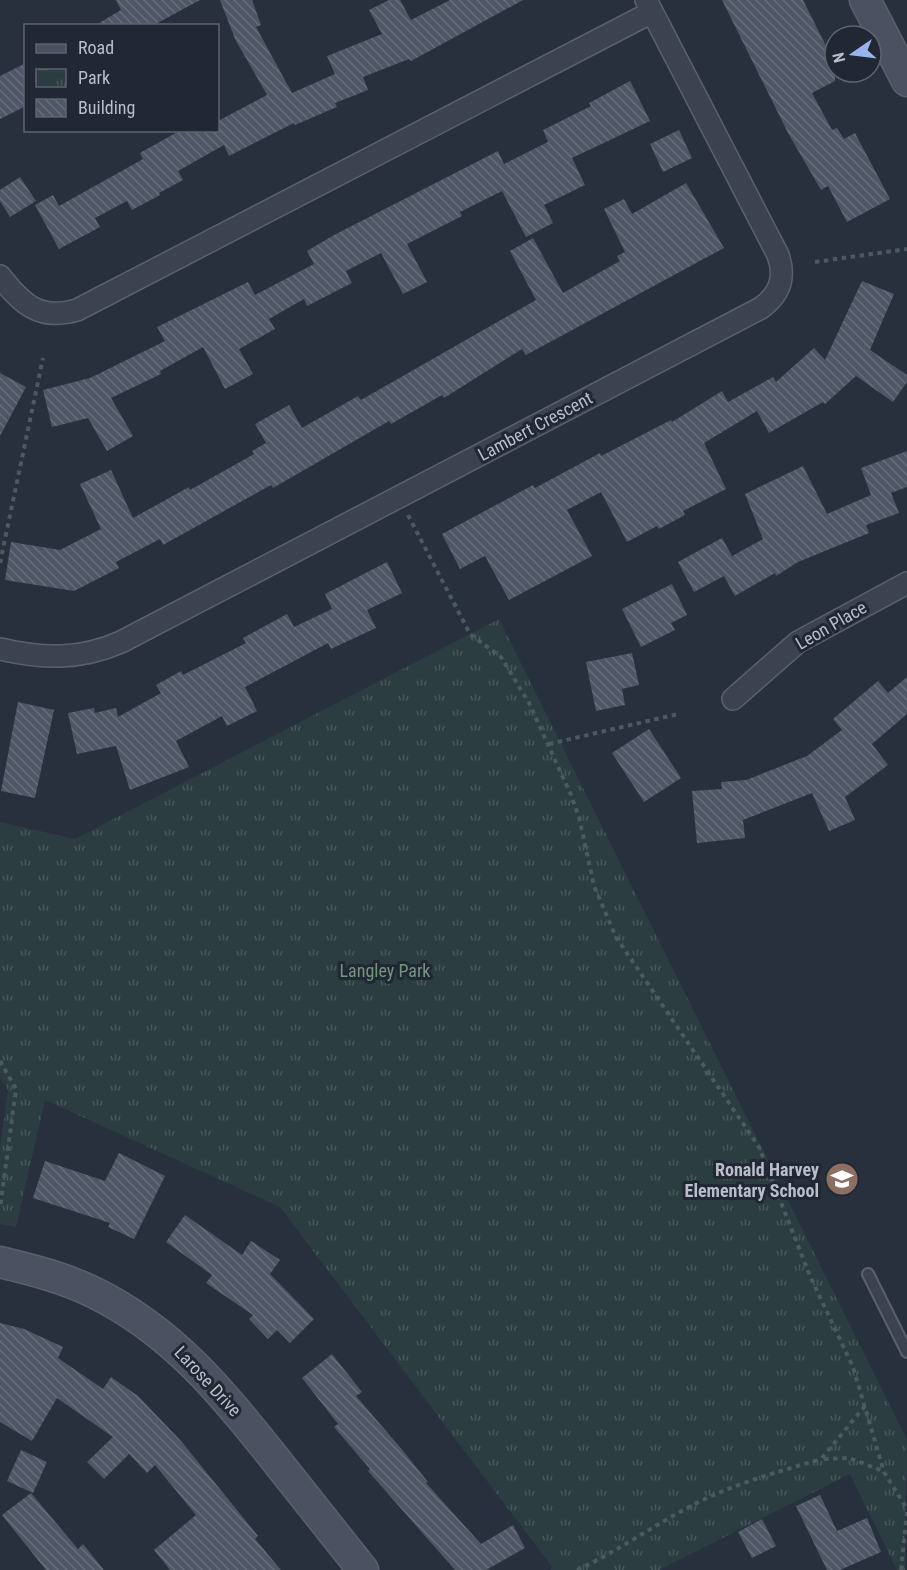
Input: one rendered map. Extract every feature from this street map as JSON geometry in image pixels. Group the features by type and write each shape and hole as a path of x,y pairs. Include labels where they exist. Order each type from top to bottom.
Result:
{"street":[{"path":"865,0 907,81"},
{"name":"Lambert Crescent","path":"0,276 15,295 41,312 53,315 77,310 649,6 778,255 783,272 777,294 760,308 106,649 67,658 0,650"},
{"name":"Leon Place","path":"734,699 798,642 907,583"},
{"name":"Larose Drive","path":"0,1262 46,1273 97,1294 138,1318 181,1351 228,1399 363,1570"}],"lane":[{"path":"868,1274 907,1352"}],"path":[{"path":"815,262 907,249"},
{"path":"0,563 43,358"},
{"path":"398,497 470,633 492,648 508,666 549,744 579,817 594,886 605,915 630,958 759,1147 810,1276 853,1367 884,1472 907,1510 900,1555 901,1570"},
{"path":"549,744 678,714"},
{"path":"0,1061 16,1089 0,1208"},
{"path":"821,1459 866,1405"},
{"path":"577,1570 615,1553 692,1506 728,1489 821,1459 849,1458 884,1472"}],"green space":[{"name":"Langley Park","path":"499,619 907,1440 905,1570 897,1570 850,1474 659,1570 551,1570 553,1568 280,1207 45,1100 16,1227 0,1224 0,1148 8,1090 0,1078 0,822 75,839"}],"building":[{"path":"116,0 200,0 156,24 97,24 121,10"},
{"path":"220,0 252,0 261,25 256,27 292,93 335,74 327,56 382,34 369,10 389,0 400,0 411,20 450,0 523,0 411,61 409,59 363,77 368,90 335,103 337,107 295,125 294,123 229,156 224,145 178,171 183,180 159,193 160,195 132,210 127,201 95,218 100,227 59,249 35,205 53,195 59,206 143,159 140,153 177,132 219,132 219,120 267,95 235,39"},
{"path":"722,0 803,0 823,40 823,84 829,84 812,93 832,130 837,128 844,139 855,133 890,199 847,222 828,186 821,190 788,133"},
{"path":"24,64 24,107 0,119 0,76"},
{"path":"630,81 650,121 572,158 585,185 544,205 553,223 526,237 502,191 460,212 462,216 407,244 427,282 403,294 381,253 346,271 352,283 307,306 304,299 269,319 275,329 239,349 253,374 225,389 203,347 160,371 161,374 111,398 133,436 107,451 88,418 52,427 43,390 90,378 165,341 157,327 248,282 255,295 314,264 307,251 334,235 498,151 504,164 548,142 543,130 591,106 589,103"},
{"path":"679,130 692,158 663,172 650,144"},
{"path":"20,177 36,201 10,217 0,201 0,190"},
{"path":"686,183 724,248 526,355 522,349 444,398 442,395 391,424 389,421 273,488 271,485 163,545 160,539 116,562 119,568 74,591 5,580 11,542 60,550 101,529 80,484 111,470 133,518 189,487 190,490 254,454 252,451 266,443 255,424 289,405 302,428 358,396 361,400 536,300 510,251 533,238 563,293 620,261 617,256 625,252 604,209 624,199 632,214"},
{"path":"862,281 894,294 870,350 907,375 907,382 893,402 856,376 825,404 823,402 769,433 757,411 704,443 726,489 683,511 685,515 659,529 657,526 627,542 601,492 567,510 592,556 509,600 485,556 460,569 442,534 533,485 535,488 600,453 601,456 671,420 672,422 722,391 728,402 773,377 776,382 814,348 825,360"},
{"path":"0,373 26,387 0,436"},
{"path":"907,451 907,487 891,493 899,513 866,525 869,533 798,562 776,576 775,573 735,596 724,576 694,592 678,562 722,538 732,556 763,539 745,494 803,466 827,514 871,495 861,468"},
{"path":"387,562 402,593 367,610 376,628 331,649 328,643 245,687 257,711 227,726 222,716 176,741 189,767 130,790 116,746 77,754 68,713 94,708 95,713 116,708 118,717 161,693 156,685 181,671 183,675 246,643 243,638 287,614 294,627 332,609 325,594"},
{"path":"672,584 687,615 671,623 675,630 641,647 622,609"},
{"path":"632,653 639,685 622,689 625,705 596,711 586,662"},
{"path":"907,677 907,714 872,744 888,765 845,797 855,820 829,831 812,793 743,820 745,838 697,843 692,791 722,789 721,782 746,780 807,756 842,730 833,719 878,681 888,693"},
{"path":"18,702 54,710 35,798 1,791"},
{"path":"649,729 681,778 644,802 612,753"},
{"path":"119,1153 165,1176 134,1239 108,1227 110,1223 33,1198 45,1161 105,1181"},
{"path":"185,1215 242,1255 251,1241 280,1260 270,1274 314,1319 290,1343 277,1330 268,1339 249,1319 253,1315 206,1283 212,1275 166,1242"},
{"path":"0,1323 24,1329 63,1347 58,1358 103,1389 111,1377 138,1396 181,1441 258,1536 255,1539 281,1570 170,1570 154,1550 196,1515 155,1465 147,1473 129,1454 104,1479 87,1462 113,1437 57,1398 32,1441 0,1422"},
{"path":"332,1354 362,1392 356,1396 428,1482 426,1483 481,1544 513,1525 525,1548 486,1570 455,1570 368,1471 370,1469 334,1427 338,1424 302,1378"},
{"path":"21,1450 47,1462 33,1493 7,1481"},
{"path":"31,1493 78,1549 83,1544 104,1570 46,1570 2,1515"},
{"path":"820,1495 837,1531 867,1518 881,1552 840,1570 827,1570 796,1506"},
{"path":"762,1519 776,1546 752,1558 738,1532"}],"place":[{"name":"Ronald Harvey Elementary School","path":"842,1179"}]}
